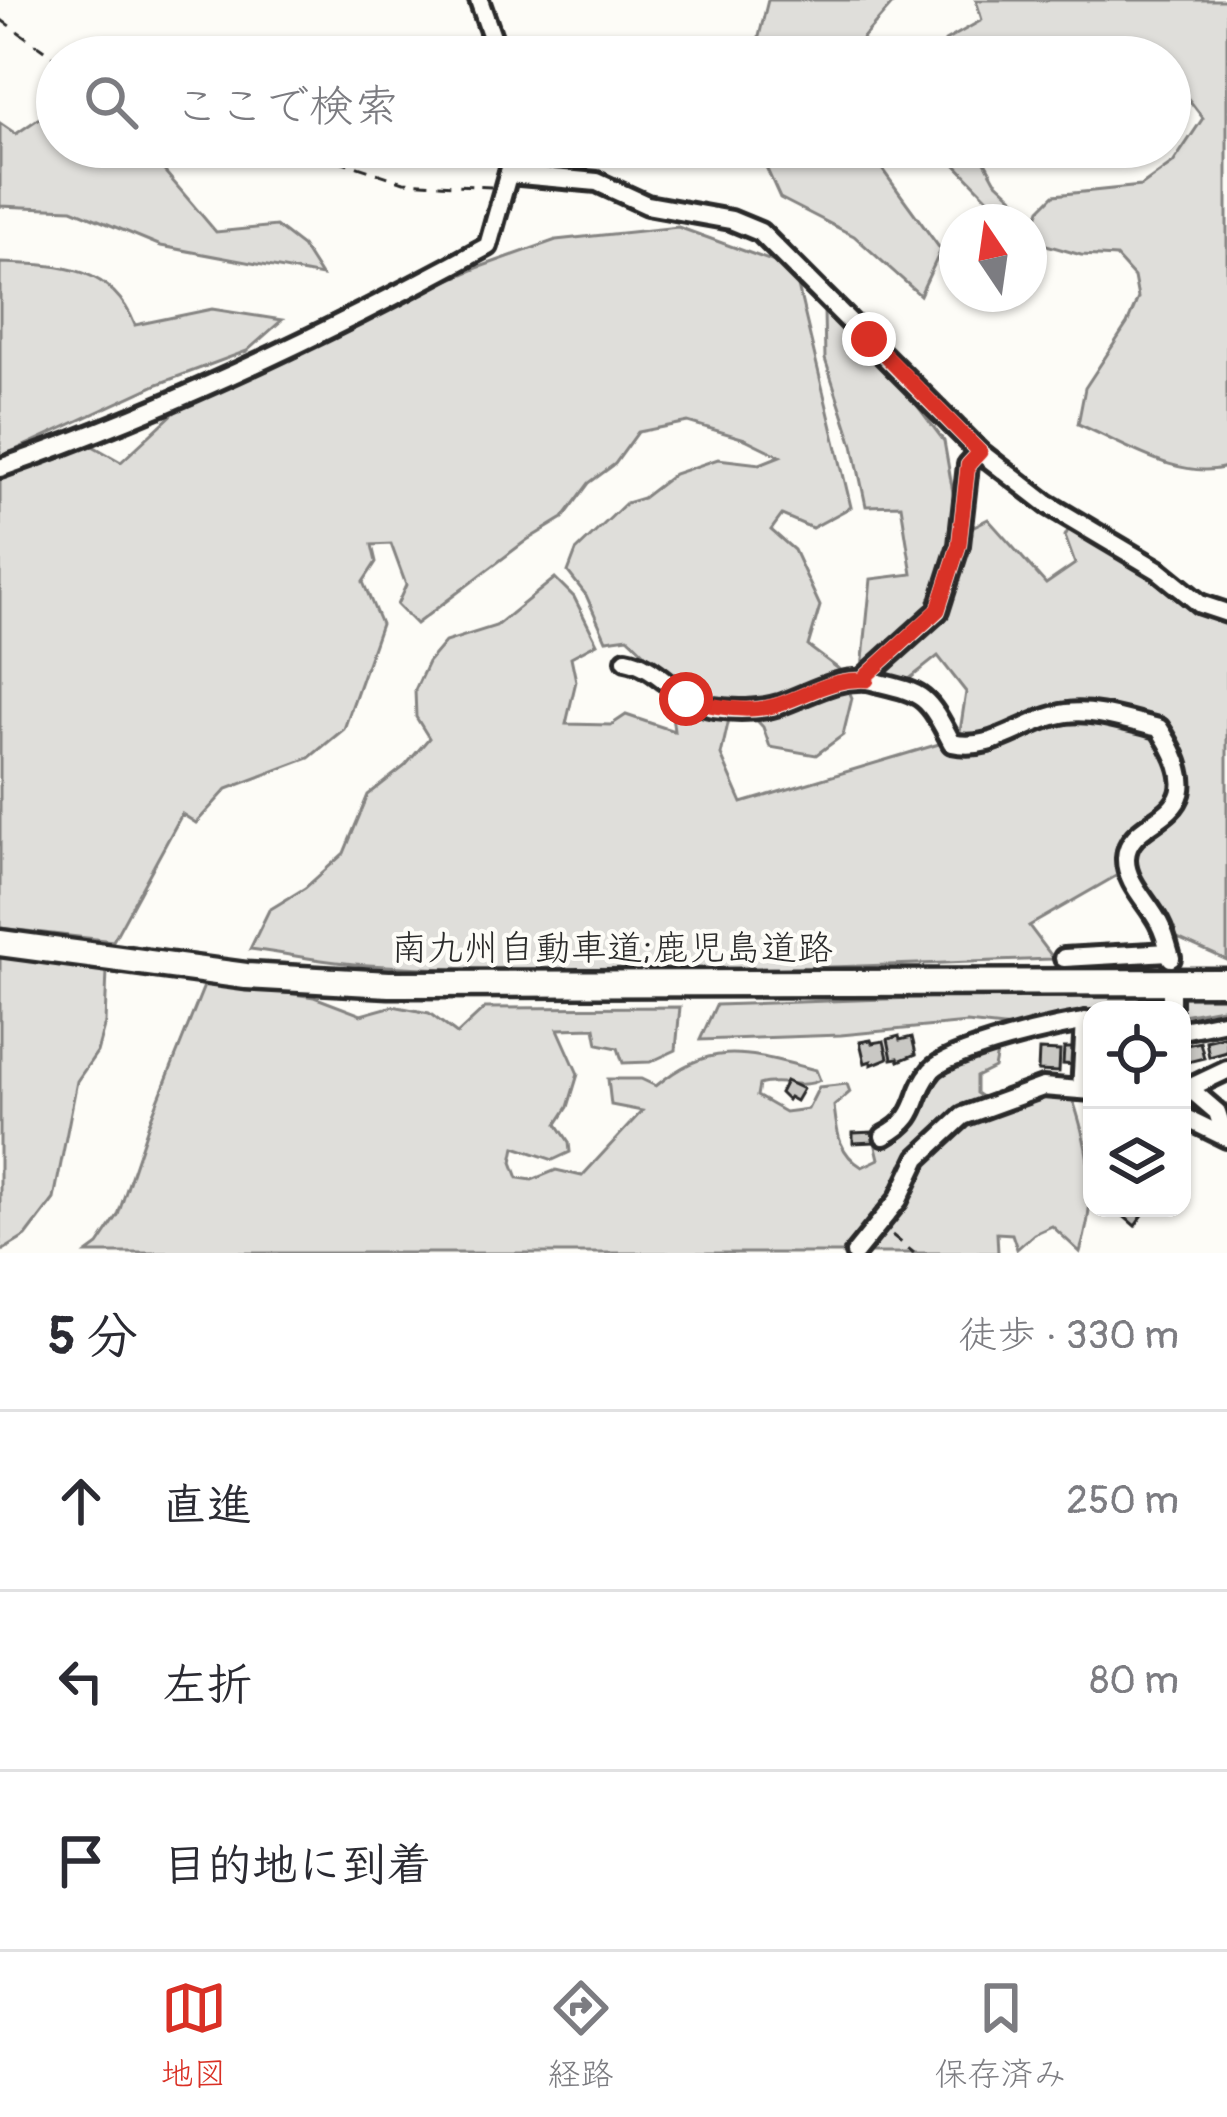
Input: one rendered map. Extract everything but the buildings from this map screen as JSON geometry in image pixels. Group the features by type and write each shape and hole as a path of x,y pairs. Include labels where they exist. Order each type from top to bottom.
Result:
{"highway":[{"name":"南九州自動車道;鹿児島道路","path":"0,943 170,968 313,981 499,986 1227,982"}],"street":[{"path":"478,0 492,36"},
{"path":"0,468 110,430 213,384 488,246 511,168"},
{"path":"509,176 597,182 647,205 731,220 760,232 980,452 1047,505 1158,570 1200,604 1227,613"},
{"path":"867,680 938,610 959,545 968,465 980,452"},
{"path":"626,660 640,662 686,699 713,707 761,709 825,684 867,680 912,691 929,699 952,743 965,746 996,742 1029,722 1071,712 1159,728 1175,753 1181,780 1178,801 1167,816 1139,832 1126,854 1127,872 1161,926 1170,955 1064,958"},
{"path":"1171,990 1171,1001"},
{"path":"884,1136 911,1116 928,1075 952,1055 983,1050 1047,1027 1083,1022"},
{"path":"1191,1028 1227,1022"},
{"path":"1191,1083 1227,1070"},
{"path":"856,1253 898,1200 917,1158 963,1117 1042,1087 1083,1090"},
{"path":"1191,1089 1217,1112 1226,1137"},
{"path":"1191,1120 1226,1137"}],"path":[{"path":"0,19 36,44"},
{"path":"361,168 404,182 487,190 509,176"},
{"path":"878,1224 914,1253"}],"shaded area":[{"path":"768,0 896,0 864,36 759,36"},
{"path":"976,0 1227,0 1227,467 1209,470 1171,465 1078,424 1085,388 1127,324 1138,298 1134,277 1116,257 1081,255 1047,245 1045,204 1054,195 1141,186 1166,168 1191,168 1191,136 1203,118 1191,102 1191,36 954,36 982,20"},
{"path":"36,120 36,168 162,168 216,232 276,226 302,246 321,276 161,246 72,209 0,206 0,123 16,134"},
{"path":"766,168 881,168 939,247 920,295 854,236 780,198"},
{"path":"959,168 988,168 1021,204 994,204"},
{"path":"678,227 780,264 796,278 851,507 812,528 782,515 771,530 794,550 820,606 808,646 840,670 852,698 843,735 816,755 770,747 763,727 746,709 729,719 721,755 742,803 959,738 966,692 938,656 898,688 862,669 871,579 912,574 901,505 866,506 853,445 825,359 824,311 883,360 944,441 960,533 988,519 1046,584 1075,564 1065,536 1075,517 1182,604 1227,625 1227,960 1160,930 1116,876 1029,926 1054,959 539,971 353,964 250,949 269,910 305,888 344,853 368,795 405,766 429,738 416,717 415,690 428,662 445,642 496,626 555,578 574,597 597,643 571,657 576,681 566,724 611,725 626,715 674,731 667,688 657,668 628,637 606,640 586,595 568,572 576,551 626,503 643,498 674,474 718,459 760,464 780,456 745,439 688,422 638,432 615,464 589,483 563,518 416,624 397,605 406,585 391,544 372,545 376,562 363,582 381,624 344,729 309,758 227,789 196,823 182,814 113,941 0,928 0,479 89,444 121,462 176,411 290,347 477,268 556,240"},
{"path":"0,263 62,267 97,279 125,305 135,325 212,309 282,320 247,351 158,384 0,457"},
{"path":"0,954 107,970 105,1023 97,1052 77,1081 54,1199 26,1236 0,1252"},
{"path":"206,981 314,997 361,1015 393,1006 429,1013 457,1034 485,1008 680,1007 676,1050 650,1062 623,1063 618,1048 598,1044 595,1028 558,1029 578,1074 557,1124 570,1152 553,1160 515,1147 512,1162 518,1178 532,1180 556,1170 582,1176 642,1111 611,1105 608,1079 641,1079 656,1086 695,1061 733,1054 816,1070 820,1080 813,1083 759,1085 757,1096 785,1112 808,1109 819,1087 847,1084 850,1092 834,1106 836,1124 843,1148 862,1167 879,1159 875,1142 902,1130 936,1054 999,1043 994,1068 976,1077 976,1093 985,1099 903,1162 896,1186 848,1253 87,1253 118,1215"},
{"path":"1033,994 1227,994 1227,1007 1191,1013 1191,1001 1083,1001 1083,1016 1012,1028 967,1023 841,1035 700,1040 716,1005"},
{"path":"1030,1095 1072,1097 1083,1136 1083,1217 1088,1217 1080,1252 1052,1226 1017,1249 1012,1234 997,1233 998,1253 862,1253 939,1142 981,1110"}],"route":[{"path":"686,699 713,707 761,709 825,684 867,680 938,610 959,545 968,465 980,452 869,339"}]}
